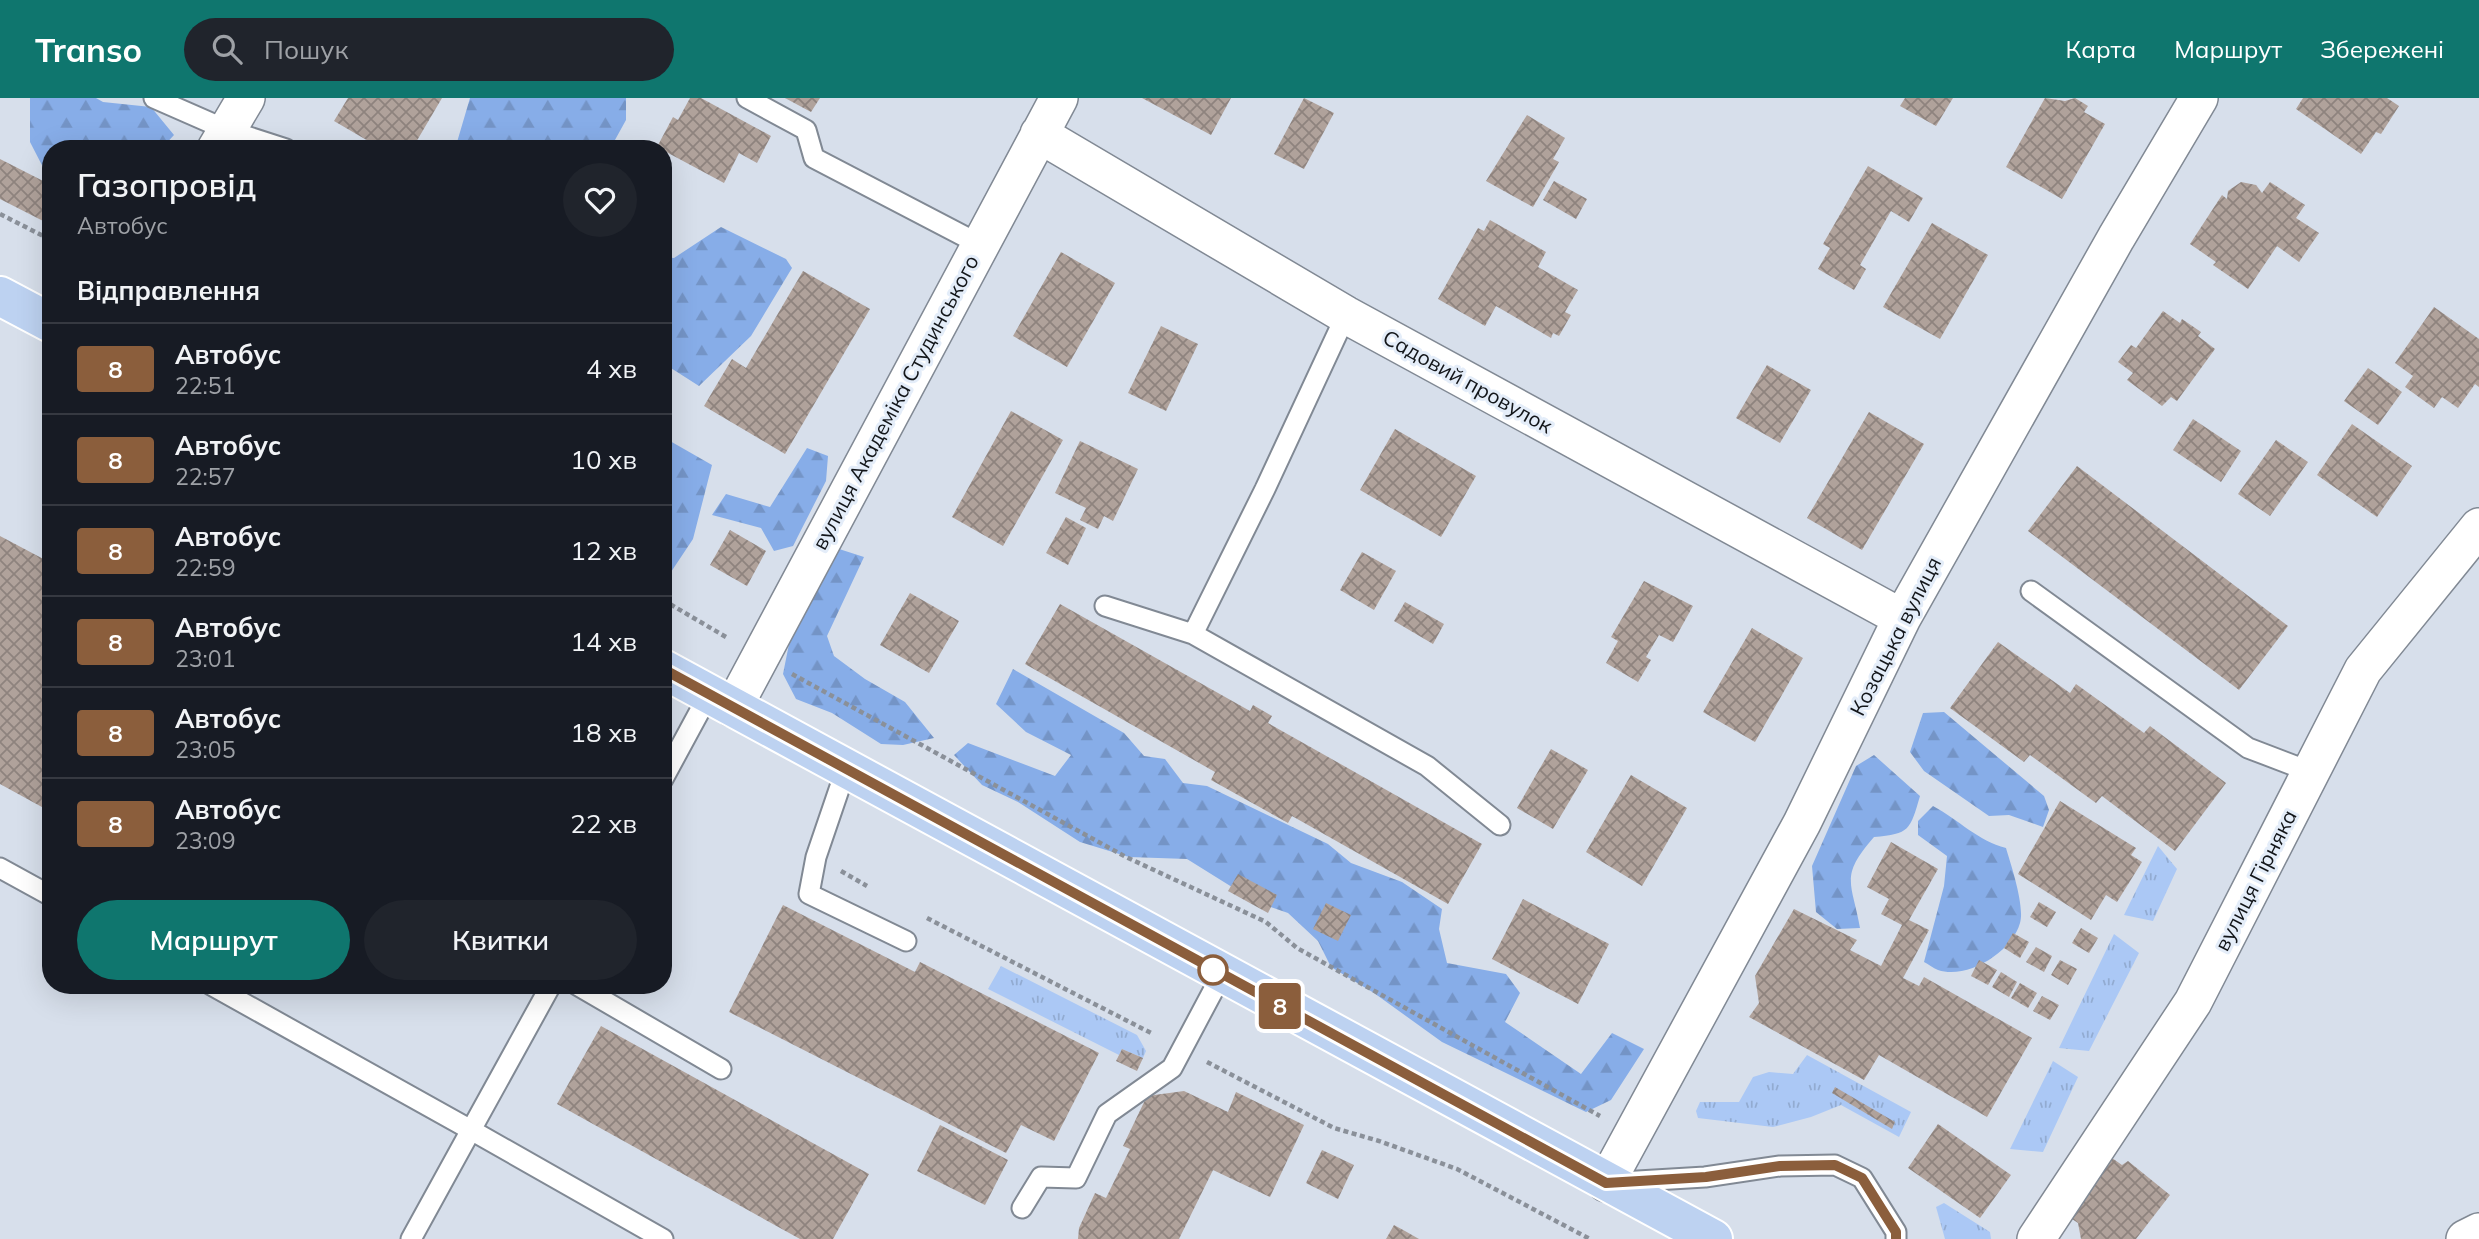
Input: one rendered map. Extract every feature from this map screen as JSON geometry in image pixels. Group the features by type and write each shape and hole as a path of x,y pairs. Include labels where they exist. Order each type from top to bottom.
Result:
{"highway":[{"path":"0,296 42,318"},
{"path":"672,673 1713,1239"}],"street":[{"path":"222,139 246,98"},
{"name":"вулиця Академіка Студинського","path":"721,701 760,657 1059,98"},
{"name":"Козацька вулиця","path":"1606,1183 1802,824 1902,618 2109,250 2199,98"},
{"name":"Садовий провулок","path":"1039,134 1346,315 1902,618"},
{"name":"вулиця Гірняка","path":"2039,1238 2193,1002 2363,670 2479,527"},
{"path":"2466,1239 2479,1232"}],"lane":[{"path":"153,98 222,139"},
{"path":"747,98 806,130 814,158 979,244"},
{"path":"1193,634 1265,489 1346,315"},
{"path":"2031,591 2248,748 2311,772"},
{"path":"1105,606 1193,634 1427,766 1500,825"},
{"path":"672,767 721,701"},
{"path":"846,769 816,857 809,894 906,942"},
{"path":"0,868 42,891"},
{"path":"1022,1208 1041,1177 1076,1178 1107,1114 1172,1068 1222,974"},
{"path":"227,994 663,1239"},
{"path":"411,1239 546,994"},
{"path":"592,994 721,1069"},
{"path":"1606,1183 1706,1177 1780,1166 1835,1165 1862,1178 1896,1232 1896,1239"}],"path":[{"path":"0,214 42,235"},
{"path":"672,605 760,657 1126,857 1266,922 1297,948 1601,1117 1607,1106"},
{"path":"816,857 873,889"},
{"path":"919,914 1151,1033"},
{"path":"1206,1062 1334,1128 1457,1170 1590,1239"}],"green space":[{"path":"30,98 96,98 103,102 151,107 174,135 169,140 42,140 42,165 30,142"},
{"path":"470,98 626,98 626,120 615,140 458,140"},
{"path":"721,227 786,259 792,268 751,336 699,386 672,369 674,258"},
{"path":"672,442 712,465 693,539 672,570"},
{"path":"807,448 828,456 826,481 793,546 774,551 761,528 712,515 726,494 770,507"},
{"path":"836,548 864,557 827,636 834,656 865,679 905,702 934,738 903,745 881,744 832,713 796,699 783,674 790,639"},
{"path":"1013,669 1124,733 1144,756 1165,759 1183,783 1207,786 1328,844 1351,863 1402,882 1442,909 1439,929 1447,963 1506,974 1520,993 1505,1022 1581,1074 1612,1033 1644,1049 1611,1100 1586,1112 1442,1042 1374,993 1331,967 1318,941 1288,913 1256,902 1187,859 1129,857 1080,842 1018,802 982,785 954,755 968,743 1055,776 1071,755 1026,732 996,704"},
{"path":"1944,712 2044,796 2049,810 2043,827 2009,815 1989,816 1924,771 1910,752 1923,713"},
{"path":"1874,755 1920,796 1907,828 1895,834 1874,837 1856,862 1851,880 1860,928 1837,929 1816,912 1812,866 1856,766"},
{"path":"1933,806 1977,835 2006,848 2019,896 2020,923 2008,944 1987,961 1962,971 1938,970 1924,962 1944,886 1947,856 1918,835 1918,821"},
{"path":"2158,846 2177,869 2153,921 2124,915"},
{"path":"2114,934 2139,953 2089,1051 2059,1048"},
{"path":"1001,966 1137,1035 1146,1051 1143,1058 1122,1049 1119,1055 988,989"},
{"path":"1807,1055 1911,1112 1899,1137 1841,1105 1811,1117 1773,1127 1698,1118 1696,1111 1700,1102 1739,1102 1753,1077 1769,1072 1793,1074"},
{"path":"2053,1061 2078,1077 2043,1152 2010,1149"},
{"path":"1944,1203 1990,1232 1991,1239 1945,1239 1936,1207"}],"building":[{"path":"348,98 442,98 417,140 367,140 334,121"},
{"path":"690,98 701,98 771,136 757,163 739,153 724,183 672,155 672,140 661,140 673,117 678,120"},
{"path":"785,98 820,98 811,112"},
{"path":"1142,98 1231,98 1211,135"},
{"path":"1304,98 1334,113 1304,169 1274,154"},
{"path":"1905,98 1953,98 1936,126 1900,106"},
{"path":"2045,98 2065,101 2075,98 2088,106 2084,112 2105,124 2062,199 2006,167"},
{"path":"2303,98 2387,98 2399,106 2381,134 2376,132 2361,154 2296,109"},
{"path":"1527,115 1565,138 1553,159 1559,162 1533,207 1486,181"},
{"path":"0,159 42,180 42,220 0,199"},
{"path":"1868,166 1923,198 1909,222 1891,211 1860,265 1866,269 1854,290 1818,269 1830,248 1823,244"},
{"path":"1554,181 1587,199 1576,219 1543,200"},
{"path":"2241,182 2256,185 2262,193 2270,182 2305,205 2296,218 2319,233 2299,262 2277,246 2248,289 2213,265 2216,262 2190,244 2222,195 2227,199 2228,191"},
{"path":"1490,220 1546,252 1538,267 1578,290 1565,312 1571,315 1559,336 1553,333 1551,338 1496,306 1485,326 1438,299 1478,228 1484,231"},
{"path":"1932,223 1988,255 1940,339 1883,307"},
{"path":"1061,252 1115,283 1067,367 1013,336"},
{"path":"803,271 870,309 785,454 704,406 732,359 746,368"},
{"path":"2434,307 2479,339 2479,387 2475,384 2458,408 2442,397 2434,408 2405,387 2413,376 2395,363"},
{"path":"2163,311 2180,323 2182,319 2201,332 2198,336 2215,349 2177,401 2171,397 2162,406 2127,380 2133,373 2118,362 2131,345 2136,348"},
{"path":"1161,326 1198,344 1166,411 1128,393"},
{"path":"1767,365 1811,390 1780,443 1736,418"},
{"path":"2368,368 2402,392 2378,425 2344,401"},
{"path":"1011,411 1063,440 1003,546 952,517"},
{"path":"1869,412 1924,444 1862,550 1807,518"},
{"path":"2193,419 2241,451 2221,482 2173,450"},
{"path":"2352,424 2412,466 2377,517 2317,475"},
{"path":"1395,429 1476,476 1441,537 1360,490"},
{"path":"2276,440 2308,462 2270,516 2238,494"},
{"path":"1080,441 1138,469 1113,521 1104,516 1098,529 1080,520 1086,508 1055,493"},
{"path":"2077,466 2288,626 2239,690 2028,531"},
{"path":"1066,517 1086,528 1068,565 1046,553"},
{"path":"730,530 766,551 747,586 710,565"},
{"path":"0,536 42,558 42,807 0,784"},
{"path":"1362,552 1396,571 1374,610 1340,590"},
{"path":"1644,581 1693,606 1673,642 1659,635 1646,657 1651,660 1638,682 1606,663 1618,641 1611,637"},
{"path":"910,593 959,621 929,673 880,645"},
{"path":"1405,602 1444,624 1433,644 1394,621"},
{"path":"1060,604 1250,711 1253,705 1272,716 1268,723 1482,844 1448,904 1292,816 1288,823 1211,780 1215,772 1025,664"},
{"path":"1752,628 1803,658 1755,742 1703,712"},
{"path":"1998,642 2070,693 2076,684 2144,733 2150,726 2226,783 2175,851 2102,796 2096,803 2030,755 2024,762 1950,708"},
{"path":"1551,749 1588,770 1553,829 1517,808"},
{"path":"1631,775 1687,808 1642,886 1586,852"},
{"path":"2060,801 2136,848 2131,855 2142,862 2117,902 2106,895 2091,920 2018,874"},
{"path":"1891,842 1938,869 1909,920 1929,930 1903,978 1919,986 1924,977 2032,1038 1987,1117 1879,1055 1864,1080 1749,1017 1759,1003 1755,976 1794,909 1857,940 1850,950 1881,966 1902,925 1881,914 1889,899 1867,887"},
{"path":"1238,874 1277,895 1268,913 1228,891"},
{"path":"1523,899 1609,944 1578,1004 1492,959"},
{"path":"2039,902 2056,912 2047,927 2030,917"},
{"path":"1326,903 1351,915 1338,941 1313,929"},
{"path":"783,905 915,972 920,962 1099,1053 1054,1141 1021,1125 1006,1153 729,1012"},
{"path":"2081,928 2098,938 2089,953 2072,943"},
{"path":"2013,933 2029,942 2020,958 2004,948"},
{"path":"2036,947 2052,956 2044,972 2026,962"},
{"path":"1979,960 1997,970 1988,985 1971,976"},
{"path":"2060,960 2077,969 2068,985 2051,975"},
{"path":"2001,972 2017,982 2009,997 1992,987"},
{"path":"2020,983 2037,993 2028,1008 2011,998"},
{"path":"2042,996 2059,1005 2050,1020 2033,1011"},
{"path":"601,1026 869,1174 833,1239 800,1239 557,1104"},
{"path":"1122,1049 1143,1058 1137,1071 1116,1061"},
{"path":"1835,1087 1895,1122 1892,1129 1832,1093"},
{"path":"1184,1091 1228,1112 1236,1092 1304,1125 1270,1197 1213,1170 1179,1239 1078,1239 1079,1228 1095,1193 1106,1198 1130,1149 1123,1146 1147,1096"},
{"path":"1938,1124 2011,1175 1980,1218 1908,1168"},
{"path":"940,1125 1008,1160 985,1205 917,1171"},
{"path":"1322,1150 1354,1165 1338,1199 1306,1183"},
{"path":"2112,1158 2122,1165 2128,1161 2170,1195 2136,1239 2081,1239 2078,1223 2069,1217"},
{"path":"1394,1225 1405,1231 1419,1239 1386,1239"}],"bus line":[{"name":"8","path":"672,674 1606,1183 1706,1177 1780,1166 1835,1165 1862,1178 1896,1232 1896,1239"}]}
